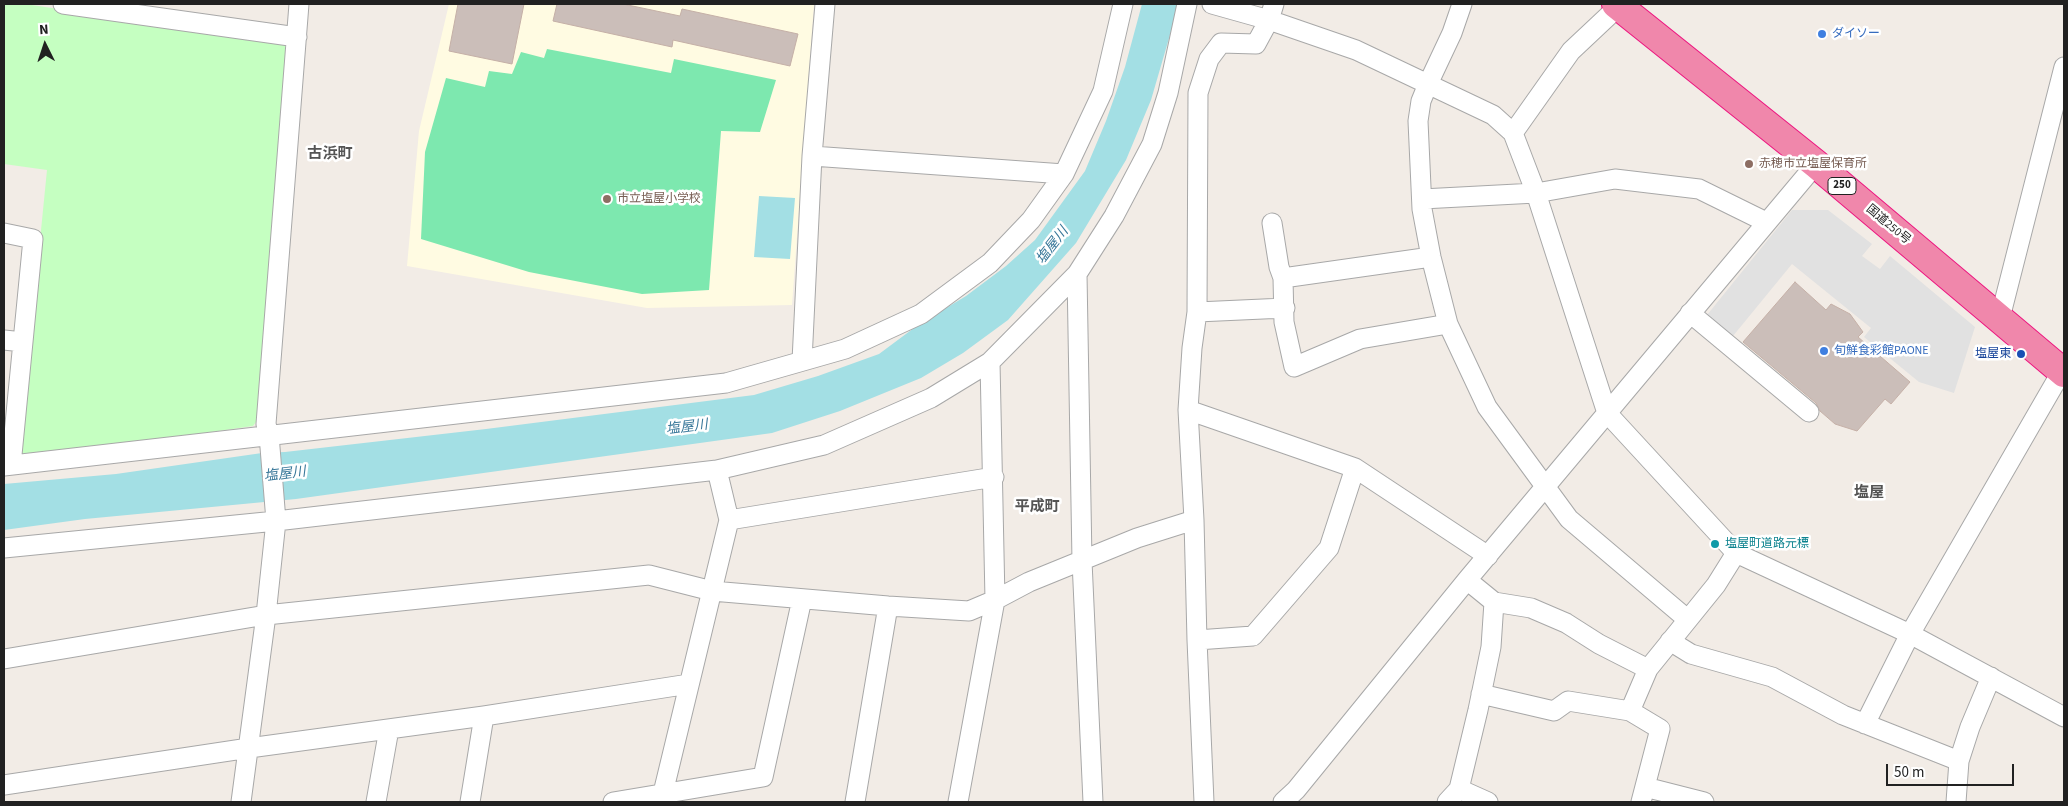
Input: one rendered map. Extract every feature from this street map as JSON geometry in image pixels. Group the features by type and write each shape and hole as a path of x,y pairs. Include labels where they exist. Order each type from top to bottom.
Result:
{"highway":[{"name":"国道250号","path":"1619,4 1816,164 2063,372"}],"street":[{"path":"63,4 297,37"},
{"path":"241,802 250,748 276,521 269,435 266,424 299,4"},
{"path":"802,361 812,156 824,4"},
{"path":"4,233 32,239 23,342 7,466 726,383 845,348 921,314 990,263 1031,220 1064,174 1103,91 1123,4"},
{"path":"4,548 276,521 717,470 824,445 931,398 990,362 1077,274 1114,216 1152,144 1168,94 1187,4"},
{"path":"1212,4 1271,12 1492,115 1513,133 1536,193 1607,413 1736,553 1910,634 2064,717"},
{"path":"1462,4 1452,33 1421,101 1418,121 1422,200 1431,257 1448,324 1487,407 1546,485 1569,519 1686,619"},
{"path":"1513,133 1571,51 1619,4"},
{"path":"1204,802 1194,520 1188,410 1192,348 1197,312 1198,93 1209,59 1221,43 1256,44 1271,12"},
{"path":"2000,318 2064,67"},
{"path":"812,156 1064,174"},
{"path":"1293,798 1467,580 1816,164"},
{"path":"1422,200 1536,193 1615,179 1699,189 1766,222"},
{"path":"1272,223 1279,266 1283,278 1284,322 1294,367 1360,339 1448,324"},
{"path":"1283,278 1431,257"},
{"path":"1077,274 1082,561 1093,802"},
{"path":"1197,312 1285,308"},
{"path":"1690,313 1809,412"},
{"path":"4,340 23,342"},
{"path":"958,802 995,600 994,477 990,362"},
{"path":"1865,724 1910,634 2063,372"},
{"path":"1188,410 1356,468 1488,556"},
{"path":"1197,640 1253,636 1329,548 1356,468"},
{"path":"663,798 729,520 717,470"},
{"path":"729,520 994,477"},
{"path":"4,659 266,615 649,576 712,591 888,606 969,610 995,600 1029,582 1137,538 1194,520"},
{"path":"1630,711 1648,669 1686,619 1716,585 1736,553"},
{"path":"1467,580 1494,602 1531,608 1566,623 1599,644 1648,669"},
{"path":"613,802 663,798 763,777 802,599"},
{"path":"1488,802 1453,796 1481,694 1491,647 1494,602"},
{"path":"855,802 888,606"},
{"path":"1670,640 1691,654 1772,677 1843,715 1959,761"},
{"path":"1956,802 1959,761 1970,727 1991,677"},
{"path":"4,785 250,748 484,716 689,684"},
{"path":"1481,694 1554,711 1568,700 1630,711 1660,729 1643,795 1704,802"},
{"path":"470,802 484,716"},
{"path":"376,802 389,729"}],"shaded area":[{"name":"市立塩屋小学校","path":"449,4 814,4 792,305 647,308 407,266 419,131"},
{"path":"1792,210 1828,210 1872,244 1862,256 1880,269 1890,256 1975,327 1954,393 1919,382 1864,337 1871,328 1792,264 1733,336 1707,315"}],"green space":[{"path":"4,4 25,4 287,43 262,414 253,426 26,459 19,451 47,170 4,164"},
{"path":"547,49 671,73 674,59 776,80 760,132 721,131 709,290 642,294 529,272 421,239 425,152 446,78 485,87 489,71 512,74 521,52 544,58"}],"water":[{"name":"塩屋川","path":"1142,4 1179,4 1151,100 1126,160 1076,243 1008,320 963,353 921,378 840,411 772,433 296,499 85,519 4,530 4,484 116,474 262,453 486,429 754,395 818,376 879,354 918,325 966,296 1006,266 1035,240 1085,171 1106,121 1125,67"},
{"path":"759,196 795,198 790,259 754,257"}],"building":[{"path":"458,4 524,4 512,64 449,51"},
{"path":"557,4 623,4 680,16 682,9 798,34 790,66 673,40 672,47 553,21"},
{"path":"1795,282 1826,310 1831,304 1850,314 1863,332 1858,337 1910,382 1891,404 1885,399 1857,431 1835,424 1820,411 1816,403 1743,342"}],"place":[{"name":"ダイソー","path":"1822,34"},
{"name":"赤穂市立塩屋保育所","path":"1749,164"},
{"name":"市立塩屋小学校","path":"607,199"},
{"name":"旬鮮食彩館PAONE","path":"1824,351"},
{"name":"塩屋東","path":"2021,354"},
{"name":"塩屋町道路元標","path":"1715,544"}],"district":[{"name":"古浜町","path":"330,155"},
{"name":"塩屋","path":"1869,494"},
{"name":"平成町","path":"1037,508"}]}
